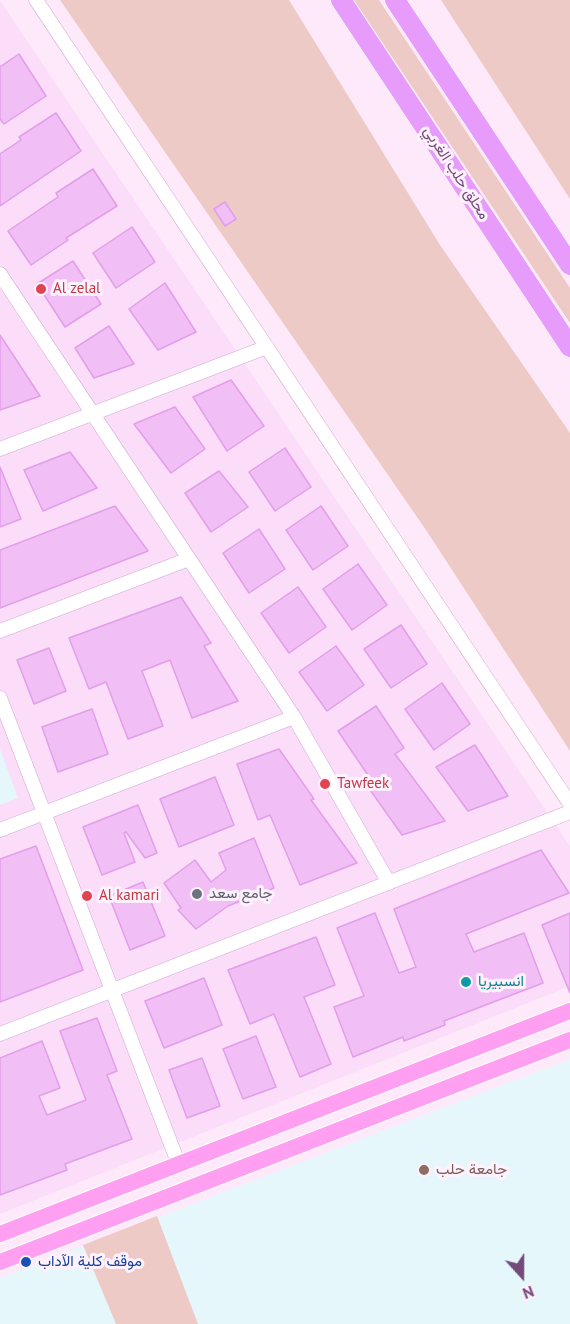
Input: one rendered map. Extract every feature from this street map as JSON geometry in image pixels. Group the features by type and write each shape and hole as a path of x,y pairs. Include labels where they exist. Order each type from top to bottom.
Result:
{"highway":[{"name":"محلق حلب الغربي","path":"342,0 570,347"},
{"path":"395,0 570,265"}],"main road":[{"path":"0,1234 570,1011"},
{"path":"0,1262 570,1040"}],"street":[{"path":"36,0 570,804"},
{"path":"0,274 294,717 389,883"},
{"path":"0,449 267,347"},
{"path":"0,631 189,559"},
{"path":"0,698 179,1165"},
{"path":"0,830 294,717"},
{"path":"0,1034 570,812"}],"shaded area":[{"path":"60,0 289,0 440,245 570,433 570,751 426,530"},
{"path":"354,0 379,0 570,288 570,323"},
{"path":"441,0 570,0 570,199"},
{"path":"0,1 570,846 570,986 0,1214"},
{"path":"0,749 18,798 0,805"},
{"name":"جامعة حلب","path":"570,1059 570,1324 0,1324 0,1278"},
{"path":"157,1216 198,1324 116,1324 83,1245"}],"building":[{"path":"19,54 46,96 4,124 0,119 0,67"},
{"path":"56,113 81,151 0,206 0,154 21,140 19,137"},
{"path":"93,169 117,206 66,238 68,240 31,265 8,231 58,197 56,193"},
{"path":"225,202 236,219 225,226 214,209"},
{"path":"132,227 155,262 116,288 93,253"},
{"path":"73,261 101,304 65,327 37,284"},
{"path":"165,283 196,332 158,350 129,309"},
{"path":"109,326 134,364 94,378 75,348"},
{"path":"0,335 40,396 0,410"},
{"path":"231,380 264,426 227,451 193,397"},
{"path":"175,407 205,449 171,473 134,424"},
{"path":"285,448 311,487 275,511 249,472"},
{"path":"70,452 97,488 43,511 24,470"},
{"path":"0,467 21,519 0,527"},
{"path":"219,471 248,507 211,532 185,493"},
{"path":"115,506 148,551 0,608 0,550"},
{"path":"321,506 348,546 313,570 286,530"},
{"path":"259,529 285,569 249,593 223,553"},
{"path":"358,564 387,605 352,630 323,589"},
{"path":"298,587 326,627 289,653 261,613"},
{"path":"181,597 211,643 204,646 238,701 192,718 170,660 142,671 163,726 128,739 106,682 89,689 69,638"},
{"path":"401,625 427,664 391,688 364,649"},
{"path":"336,646 364,685 327,711 299,672"},
{"path":"49,648 66,691 34,704 17,660"},
{"path":"442,683 470,724 434,750 405,709"},
{"path":"376,706 404,748 395,754 445,821 402,835 368,787 374,784 338,731"},
{"path":"92,709 108,754 58,772 42,727"},
{"path":"475,745 508,796 468,811 436,767"},
{"path":"279,749 314,799 311,800 357,863 300,885 270,815 258,820 237,764"},
{"path":"215,777 234,825 179,847 160,799"},
{"path":"138,805 157,853 145,858 126,832 124,833 135,862 102,875 83,827"},
{"path":"254,838 274,888 228,906 196,929 178,910 181,908 164,883 195,860 211,882 226,870 219,853"},
{"path":"36,846 83,970 0,1002 0,859"},
{"path":"541,850 569,893 466,934 474,952 524,933 543,983 444,1021 445,1025 404,1041 403,1037 353,1057 334,1007 364,996 337,928 375,913 399,973 416,967 394,909"},
{"path":"143,882 165,936 130,950 109,896"},
{"path":"570,913 570,993 542,925"},
{"path":"316,937 335,985 304,997 331,1064 300,1077 274,1014 250,1024 228,970"},
{"path":"204,978 222,1025 164,1048 145,1001"},
{"path":"97,1018 117,1071 107,1075 132,1139 65,1164 67,1170 0,1195 0,1058 42,1041 60,1088 39,1096 47,1115 86,1100 60,1031"},
{"path":"256,1036 276,1087 243,1099 223,1049"},
{"path":"202,1058 220,1106 187,1118 169,1070"}],"place":[{"name":"Al zelal","path":"41,289"},
{"name":"Tawfeek","path":"325,784"},
{"name":"جامع سعد","path":"197,894"},
{"name":"Al kamari","path":"87,896"},
{"name":"انسبيريا","path":"466,982"},
{"name":"جامعة حلب","path":"424,1170"},
{"name":"موقف كلية الآداب","path":"26,1262"}]}
